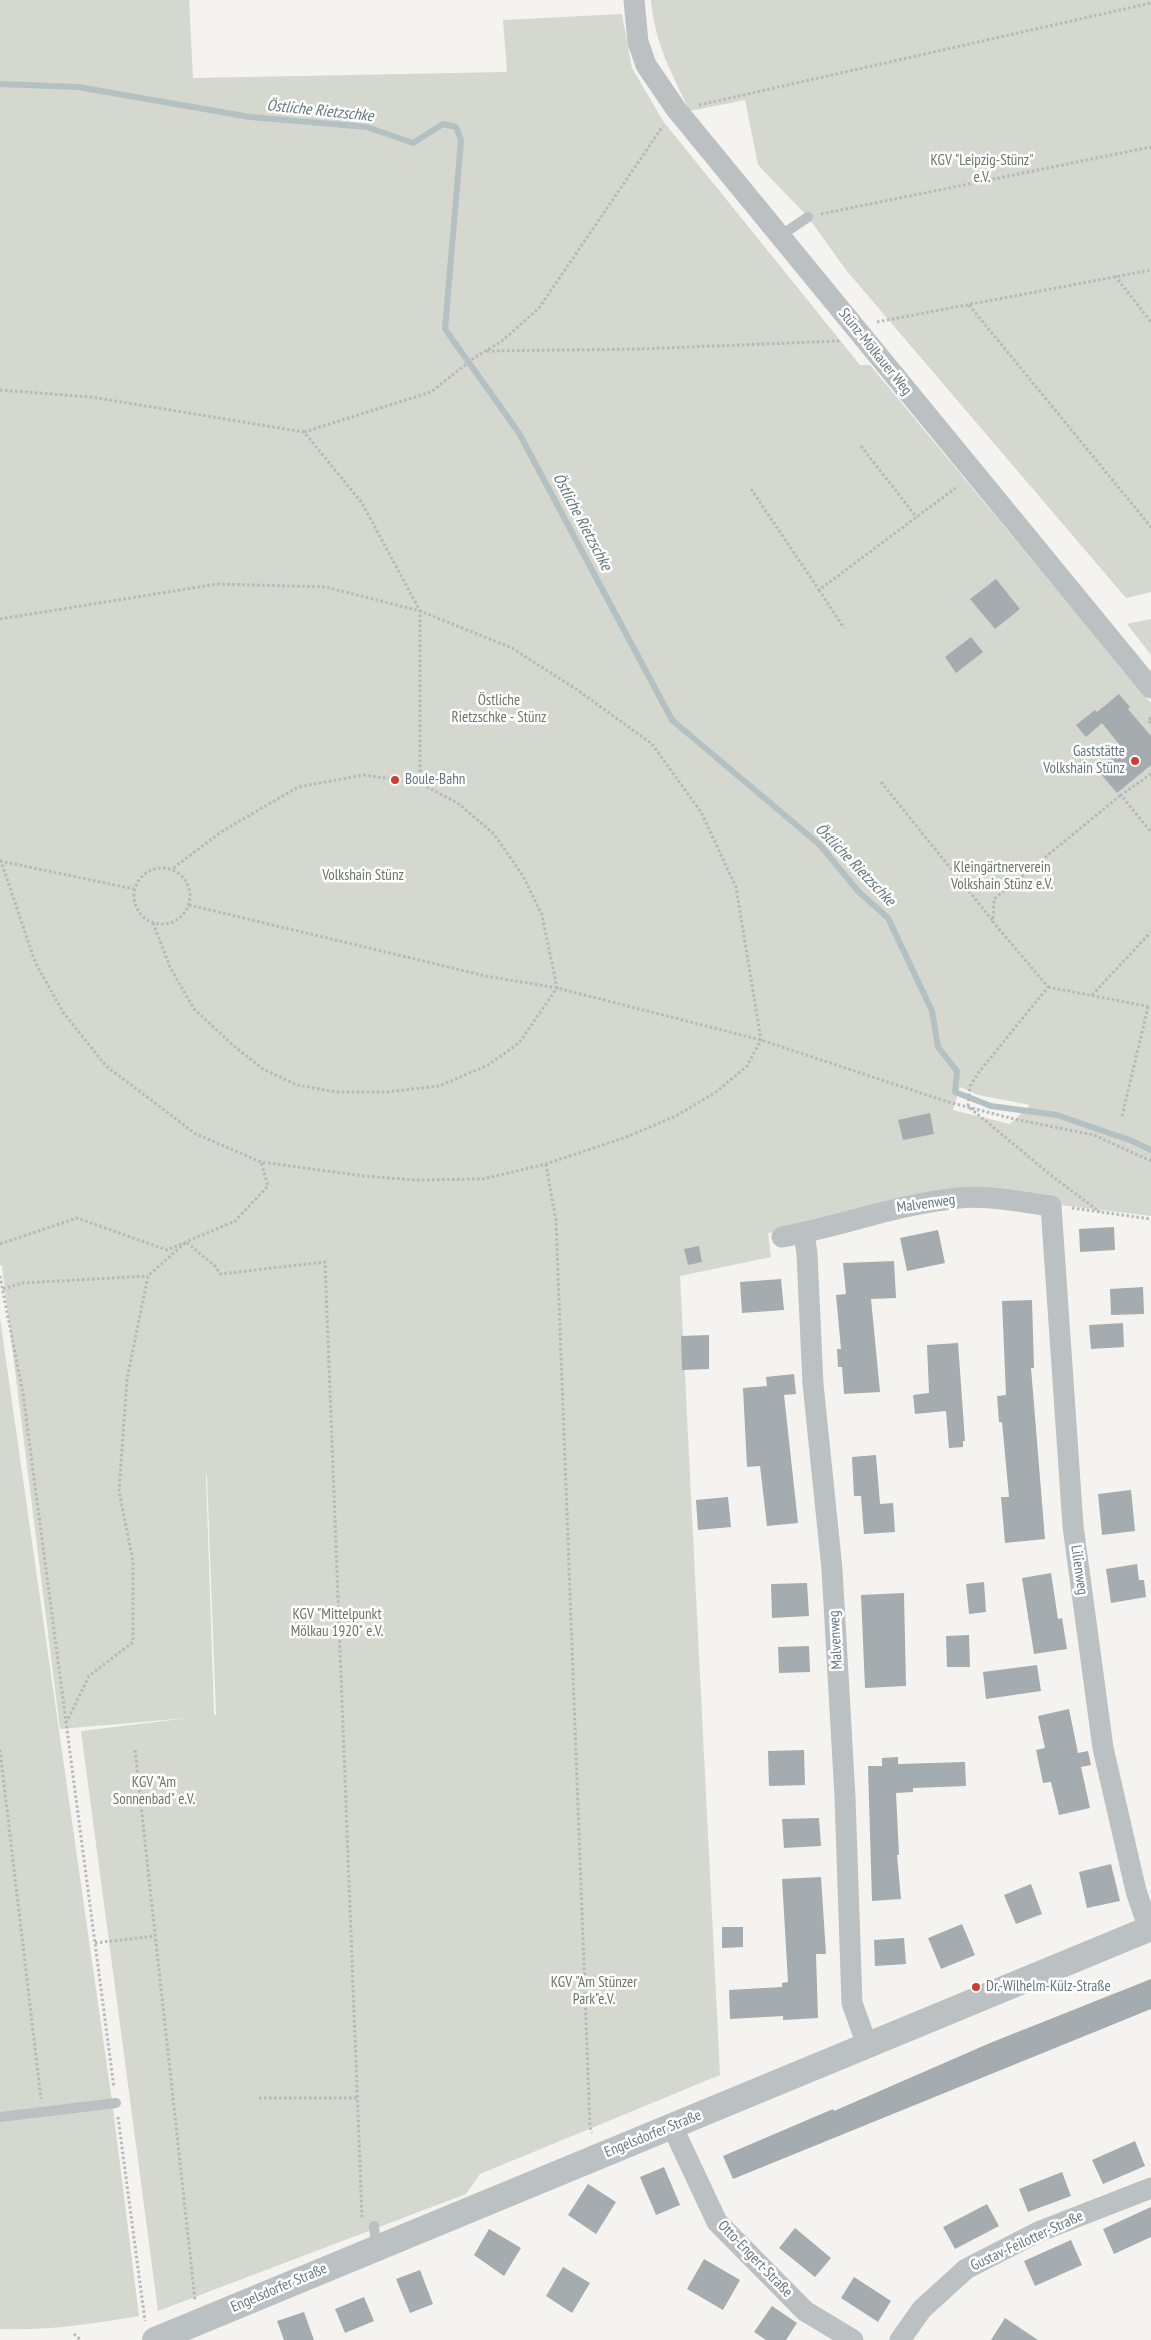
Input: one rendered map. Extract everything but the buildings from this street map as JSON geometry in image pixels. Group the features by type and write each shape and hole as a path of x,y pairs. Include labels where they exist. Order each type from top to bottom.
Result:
{"street":[{"name":"Stünz-Mölkauer Weg","path":"634,0 638,42 646,65 676,110 1151,688"},
{"name":"Malvenweg","path":"782,1237 804,1233 889,1209 960,1198 1011,1200 1051,1206"},
{"name":"Lilienweg","path":"1051,1206 1073,1526 1103,1748 1136,1890 1150,1928"},
{"name":"Malvenweg","path":"804,1233 807,1254 813,1384 832,1579 845,1797 852,2003 867,2045"},
{"name":"Engelsdorfer Straße","path":"150,2330 375,2237 672,2126 1150,1928"},
{"name":"Otto-Engert-Straße","path":"672,2126 717,2222 804,2310 853,2340"},
{"name":"Gustav-Feilotter-Straße","path":"900,2340 922,2309 966,2269 1038,2232 1151,2188"}],"lane":[{"path":"780,236 808,216"},
{"path":"0,2117 116,2102"}],"path":[{"path":"0,390 91,397 304,432 431,392 474,358 502,340 539,308 676,110 1151,3"},
{"path":"808,216 1151,147"},
{"path":"486,351 638,349 859,333 968,304 1151,270"},
{"path":"1116,276 1151,322"},
{"path":"968,304 1151,527"},
{"path":"304,432 362,503 420,611 420,783"},
{"path":"861,446 917,518"},
{"path":"819,590 917,518 974,473"},
{"path":"751,489 844,628"},
{"path":"0,619 216,584 326,587 420,611 512,648 576,688 652,744 701,812 736,887 761,1040 747,1066 716,1092 676,1116 629,1136 546,1164 483,1179 415,1180 364,1176 261,1162 196,1134 106,1066 63,1012 36,962 0,861"},
{"path":"1151,718 1148,720 1151,724"},
{"path":"993,922 994,899 1121,795 1151,774"},
{"path":"153,923 173,922 181,917 189,905 188,884 182,876 172,869 153,869 140,878 134,889 134,899 139,913 153,923 170,967 194,1009 262,1069 296,1085 336,1092 386,1092 439,1086 488,1065 519,1043 557,988 542,915 524,876 494,834 459,804 420,783 364,775 298,787 221,832 172,869"},
{"path":"881,782 993,922 1048,987 1150,1007 1122,1116"},
{"path":"1121,795 1151,832"},
{"path":"0,861 134,889"},
{"path":"189,905 486,976 557,988 761,1040 853,1072 968,1106 1094,1135 1151,1161"},
{"path":"1091,996 1151,932"},
{"path":"968,1106 969,1092 979,1072 1048,987"},
{"path":"968,1106 1052,1176 1100,1212"},
{"path":"0,1244 77,1218 167,1250 235,1221 268,1186 261,1162"},
{"path":"546,1164 556,1221 576,1789 590,2127 592,2133"},
{"path":"1051,1206 1151,1219"},
{"path":"66,1724 89,1676 134,1642 133,1561 119,1491 127,1379 148,1276 186,1242 215,1266 220,1274 325,1262 362,2226"},
{"path":"0,1276 23,1394 110,2057"},
{"path":"2,1289 22,1283 148,1276"},
{"path":"0,1750 43,2112"},
{"path":"134,1750 195,2308"},
{"path":"95,1943 155,1936"},
{"path":"259,2098 358,2098"},
{"path":"120,2132 150,2330"},
{"path":"74,2334 81,2340"}],"green space":[{"name":"Östliche Rietzschke - Stünz","path":"0,0 189,0 193,78 507,72 503,20 622,14 632,68 663,121 860,365 870,365 1151,703 1151,1216 952,1192 810,1226 768,1233 771,1257 680,1276 720,2075 480,2174 466,2194 158,2311 81,1731 189,1718 60,1729 2,1266 0,1265","holes":["960,1087 978,1095 1030,1105 1010,1124 953,1110","207,1475 216,1715 214,1715"]},
{"name":"KGV \"Leipzig-Stünz\" e.V.","path":"651,0 1151,0 1151,592 1126,598 846,270 808,217 758,165 745,100 690,111 660,44"},
{"path":"1151,619 1151,655 1127,624"},
{"path":"0,1318 113,2108 139,2316 35,2329 0,2329"}],"waterway":[{"name":"Östliche Rietzschke","path":"0,84 78,87 250,117 367,127 413,143 443,124 456,127 461,140 445,329 519,433 672,720 820,845 858,891 888,918 932,1011 938,1047 957,1071 955,1092 991,1106 1057,1115 1132,1141 1151,1150"}],"place":[{"name":"Gaststätte Volkshain Stünz","path":"1135,761"},
{"name":"Boule-Bahn","path":"395,780"},
{"name":"Dr.-Wilhelm-Külz-Straße","path":"976,1987"}],"park label":[{"name":"Volkshain Stünz","path":"363,876"},
{"name":"Kleingärtnerverein Volkshain Stünz e.V.","path":"1002,876"},
{"name":"KGV \"Mittelpunkt Mölkau 1920\" e.V.","path":"337,1624"},
{"name":"KGV \"Am Sonnenbad\" e.V.","path":"154,1792"},
{"name":"KGV \"Am Stünzer Park\"e.V.","path":"594,1992"}]}
